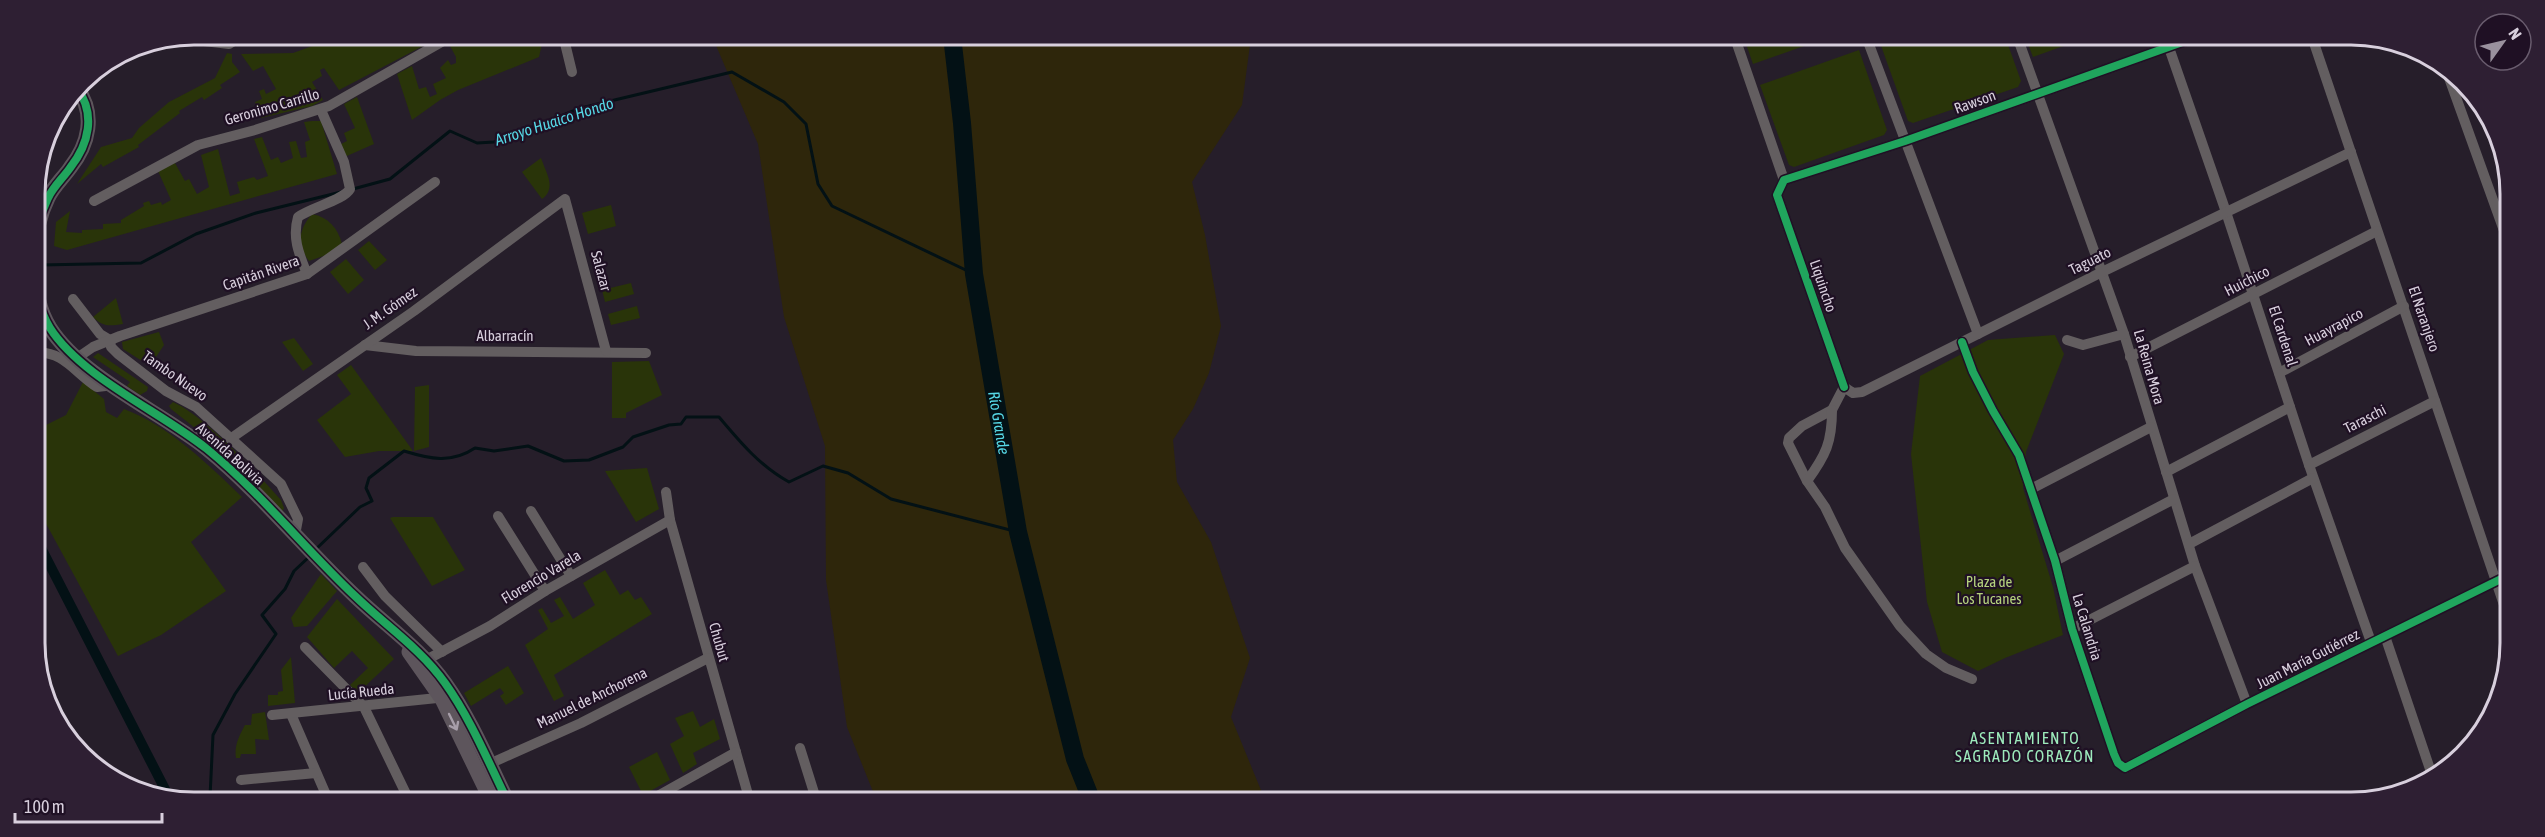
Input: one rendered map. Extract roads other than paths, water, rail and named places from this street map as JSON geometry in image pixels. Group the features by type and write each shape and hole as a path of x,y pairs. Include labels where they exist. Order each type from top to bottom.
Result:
{"street":[{"name":"Geronimo Carrillo","path":"94,201 198,145 321,110 436,45"},
{"path":"565,45 572,72"},
{"path":"1737,45 1784,180"},
{"path":"1870,45 1978,334"},
{"name":"La Reina Mora","path":"2020,45 2124,334 2195,566 2247,704"},
{"name":"Rawson","path":"1784,180 1905,141 2037,94 2162,45"},
{"name":"El Cardenal","path":"2168,45 2226,212 2313,478 2371,642"},
{"name":"El Naranjero","path":"2315,45 2435,400 2500,576"},
{"path":"2451,84 2500,220"},
{"name":"Avenida Bolivia","path":"45,204 48,196 76,160 86,139 88,109 82,97"},
{"path":"308,274 296,246 298,217 320,205 340,199 350,189 344,162 321,110"},
{"name":"Taguato","path":"1844,387 1853,393 1862,392 2102,272 2351,152"},
{"name":"Liquincho","path":"1784,180 1777,195 1844,387"},
{"name":"Capitán Rivera","path":"77,358 93,346 308,274 435,182"},
{"name":"J. M. Gómez","path":"230,439 414,311 565,199"},
{"name":"Salazar","path":"565,199 606,351"},
{"name":"Huichico","path":"2130,357 2377,231"},
{"name":"Tambo Nuevo","path":"73,299 100,334 110,340 117,354 166,391 196,407 281,484 298,519 300,540"},
{"name":"Huayrapico","path":"2279,374 2404,306"},
{"name":"Avenida Bolivia","path":"45,318 51,329 77,358 208,449 326,568 426,660 489,764 503,792"},
{"path":"2067,340 2083,345 2124,334"},
{"name":"La Calandria","path":"1962,342 1973,372 2019,455 2055,561 2072,628 2114,754 2118,763 2125,768"},
{"name":"Albarracín","path":"365,345 416,351 646,353"},
{"path":"45,352 59,356 97,387 114,385"},
{"path":"1807,481 1826,455 1832,431 1832,410 1844,387"},
{"name":"Taraschi","path":"2309,465 2435,400"},
{"path":"2166,472 2290,406"},
{"path":"1832,410 1802,426 1789,438 1788,443 1807,481 1825,507 1845,548 1900,626 1926,654 1946,668 1972,679"},
{"path":"2031,489 2151,427"},
{"path":"2189,544 2313,478"},
{"name":"Chubut","path":"666,492 670,519 747,792"},
{"path":"2055,561 2174,499"},
{"path":"531,511 571,576"},
{"path":"498,516 544,591"},
{"name":"Florencio Varela","path":"426,660 490,626 544,591 670,519"},
{"path":"2072,628 2195,566"},
{"path":"363,567 385,596 442,652"},
{"name":"Juan María Gutiérrez","path":"2125,768 2247,704 2500,579"},
{"path":"2385,636 2430,769"},
{"name":"Avenida Bolivia","path":"399,637 448,697 488,792"},
{"path":"305,647 364,707 405,792"},
{"name":"Manuel de Anchorena","path":"489,764 581,723 708,658"},
{"name":"Lucía Rueda","path":"272,715 448,697"},
{"path":"291,714 325,792"},
{"path":"800,748 814,792"},
{"path":"665,792 736,752"},
{"path":"241,780 316,773"}],"waterway":[{"name":"Río Grande","path":"953,45 962,123 974,274 1018,532 1075,759 1088,792"},
{"name":"Arroyo Huaico Hondo","path":"353,189 390,179 450,131 477,143 494,142 581,108 732,72 784,102 806,124 818,184 832,206 974,274"},
{"name":"Arroyo Huaico Hondo","path":"45,265 141,263 196,234 256,213 341,192"},
{"name":"Arroyo Huaico Hondo","path":"315,550 360,507 372,501 366,488 369,478 404,451 423,456 449,458 475,448 494,451 528,446 564,461 589,460 623,447 633,437 669,425 681,424 686,417 719,417 760,461 789,482 823,466 848,473 891,499 1018,532"},
{"path":"45,556 165,789"},
{"name":"Arroyo Huaico Hondo","path":"210,792 213,735 235,694 276,634 262,615 285,589 294,571 309,557"}],"district":[{"name":"ASENTAMIENTO SAGRADO CORAZÓN","path":"2025,747"}],"park label":[{"name":"Plaza de Los Tucanes","path":"1989,590"}]}
